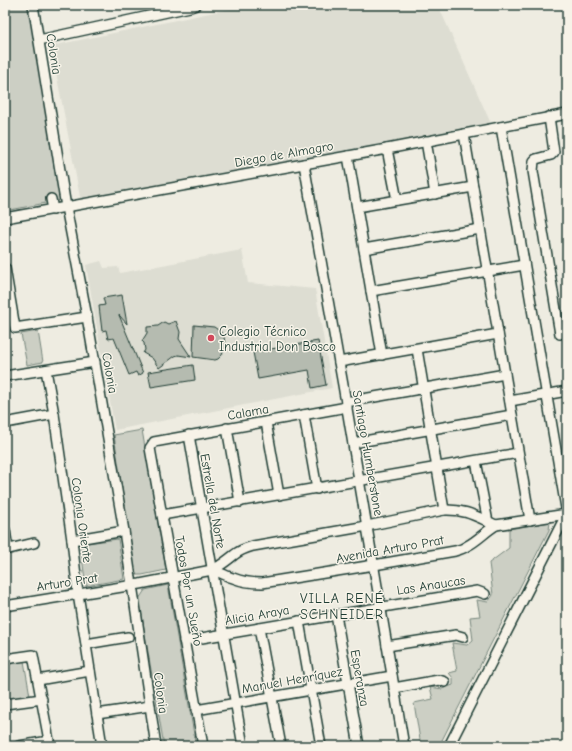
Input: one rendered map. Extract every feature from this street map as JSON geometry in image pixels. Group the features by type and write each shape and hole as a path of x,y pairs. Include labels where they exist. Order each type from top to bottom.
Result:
{"street":[{"name":"Colonia","path":"33,5 66,207 87,317 124,531 156,746"},
{"path":"39,40 196,5"},
{"name":"Diego de Almagro","path":"5,218 387,149 567,114"},
{"path":"549,118 554,152 551,155 536,159 534,161 533,171 560,334"},
{"path":"449,746 567,514 501,127"},
{"path":"464,134 530,520"},
{"path":"426,141 435,194"},
{"path":"387,149 397,200"},
{"path":"348,156 382,355"},
{"name":"Santiago Humberstone","path":"304,164 404,746"},
{"path":"357,208 473,187"},
{"path":"51,199 53,210"},
{"path":"364,249 480,229"},
{"path":"371,291 524,265"},
{"path":"5,268 15,328 87,317"},
{"path":"339,362 498,334"},
{"path":"417,349 444,510"},
{"path":"5,376 95,362"},
{"name":"Colonia Oriente","path":"46,370 54,414 78,594 102,746"},
{"name":"Calama","path":"154,442 304,415 424,389 505,374"},
{"path":"510,402 567,391"},
{"path":"5,423 54,414"},
{"path":"304,415 317,489"},
{"path":"353,443 512,415"},
{"path":"266,422 279,495"},
{"path":"228,428 240,502"},
{"name":"Estrella del Norte","path":"189,436 243,746"},
{"name":"Todos Por un Sueño","path":"154,442 150,448 203,746"},
{"path":"162,515 359,482 518,453"},
{"path":"476,461 492,524"},
{"name":"Avenida Arturo Prat","path":"132,585 212,570 222,565 241,550 252,546 367,526 444,510 466,512 492,524 567,514"},
{"name":"Avenida Arturo Prat","path":"212,570 232,578 248,582 262,583 374,565 455,551 466,547 477,539 488,530 492,524"},
{"path":"5,530 7,549 34,543"},
{"path":"72,540 124,531"},
{"name":"Arturo Prat","path":"5,606 132,585"},
{"name":"Las Anaucas","path":"380,607 477,591 485,594"},
{"name":"Alicia Araya","path":"184,641 380,607"},
{"name":"Esperanza","path":"336,615 359,746"},
{"path":"299,621 321,746"},
{"path":"259,628 281,746"},
{"path":"387,646 456,635 463,637"},
{"path":"86,644 128,637"},
{"path":"5,659 33,655 42,699 49,743 19,746"},
{"path":"38,680 90,671"},
{"name":"Manuel Henríquez","path":"196,710 392,676"},
{"path":"394,688 439,680 445,682"},
{"path":"5,704 42,699"},
{"path":"97,714 150,706"}],"shaded area":[{"path":"5,5 31,5 61,200 5,211"},
{"path":"245,5 438,5 492,126 81,202 51,46"},
{"name":"Colegio Técnico Industrial Don Bosco","path":"242,250 248,283 315,289 332,388 115,430 86,265 101,261 104,268 118,267 120,273"},
{"path":"38,331 43,362 27,365 21,334"},
{"path":"142,430 166,570 135,575 114,435"},
{"path":"550,522 549,530 439,746 421,746 414,703 433,699 430,687 442,689 453,685 453,678 449,673 457,671 452,643 467,645 473,640 470,617 480,616 477,600 488,602 493,595 489,563 509,548 509,529"},
{"path":"118,539 124,579 86,586 80,544"},
{"path":"168,585 196,746 164,746 139,599 145,590"},
{"path":"24,661 30,696 8,699 5,664"}],"building":[{"path":"122,295 127,324 119,315 143,373 138,376 136,372 129,375 114,338 108,339 106,330 102,331 99,306 105,305 103,298"},
{"path":"176,321 180,332 179,339 191,357 175,356 159,368 152,358 143,353 145,350 144,343 142,341 147,333 147,327 158,326 164,322 168,324"},
{"path":"194,325 214,327 221,332 224,337 225,344 222,355 218,359 215,360 193,357"},
{"path":"318,341 326,385 312,388 309,370 258,379 253,352"},
{"path":"193,365 195,380 151,387 148,372"}],"place":[{"name":"Colegio Técnico Industrial Don Bosco","path":"211,338"}],"district":[{"name":"VILLA RENÉ SCHNEIDER","path":"342,606"}]}
